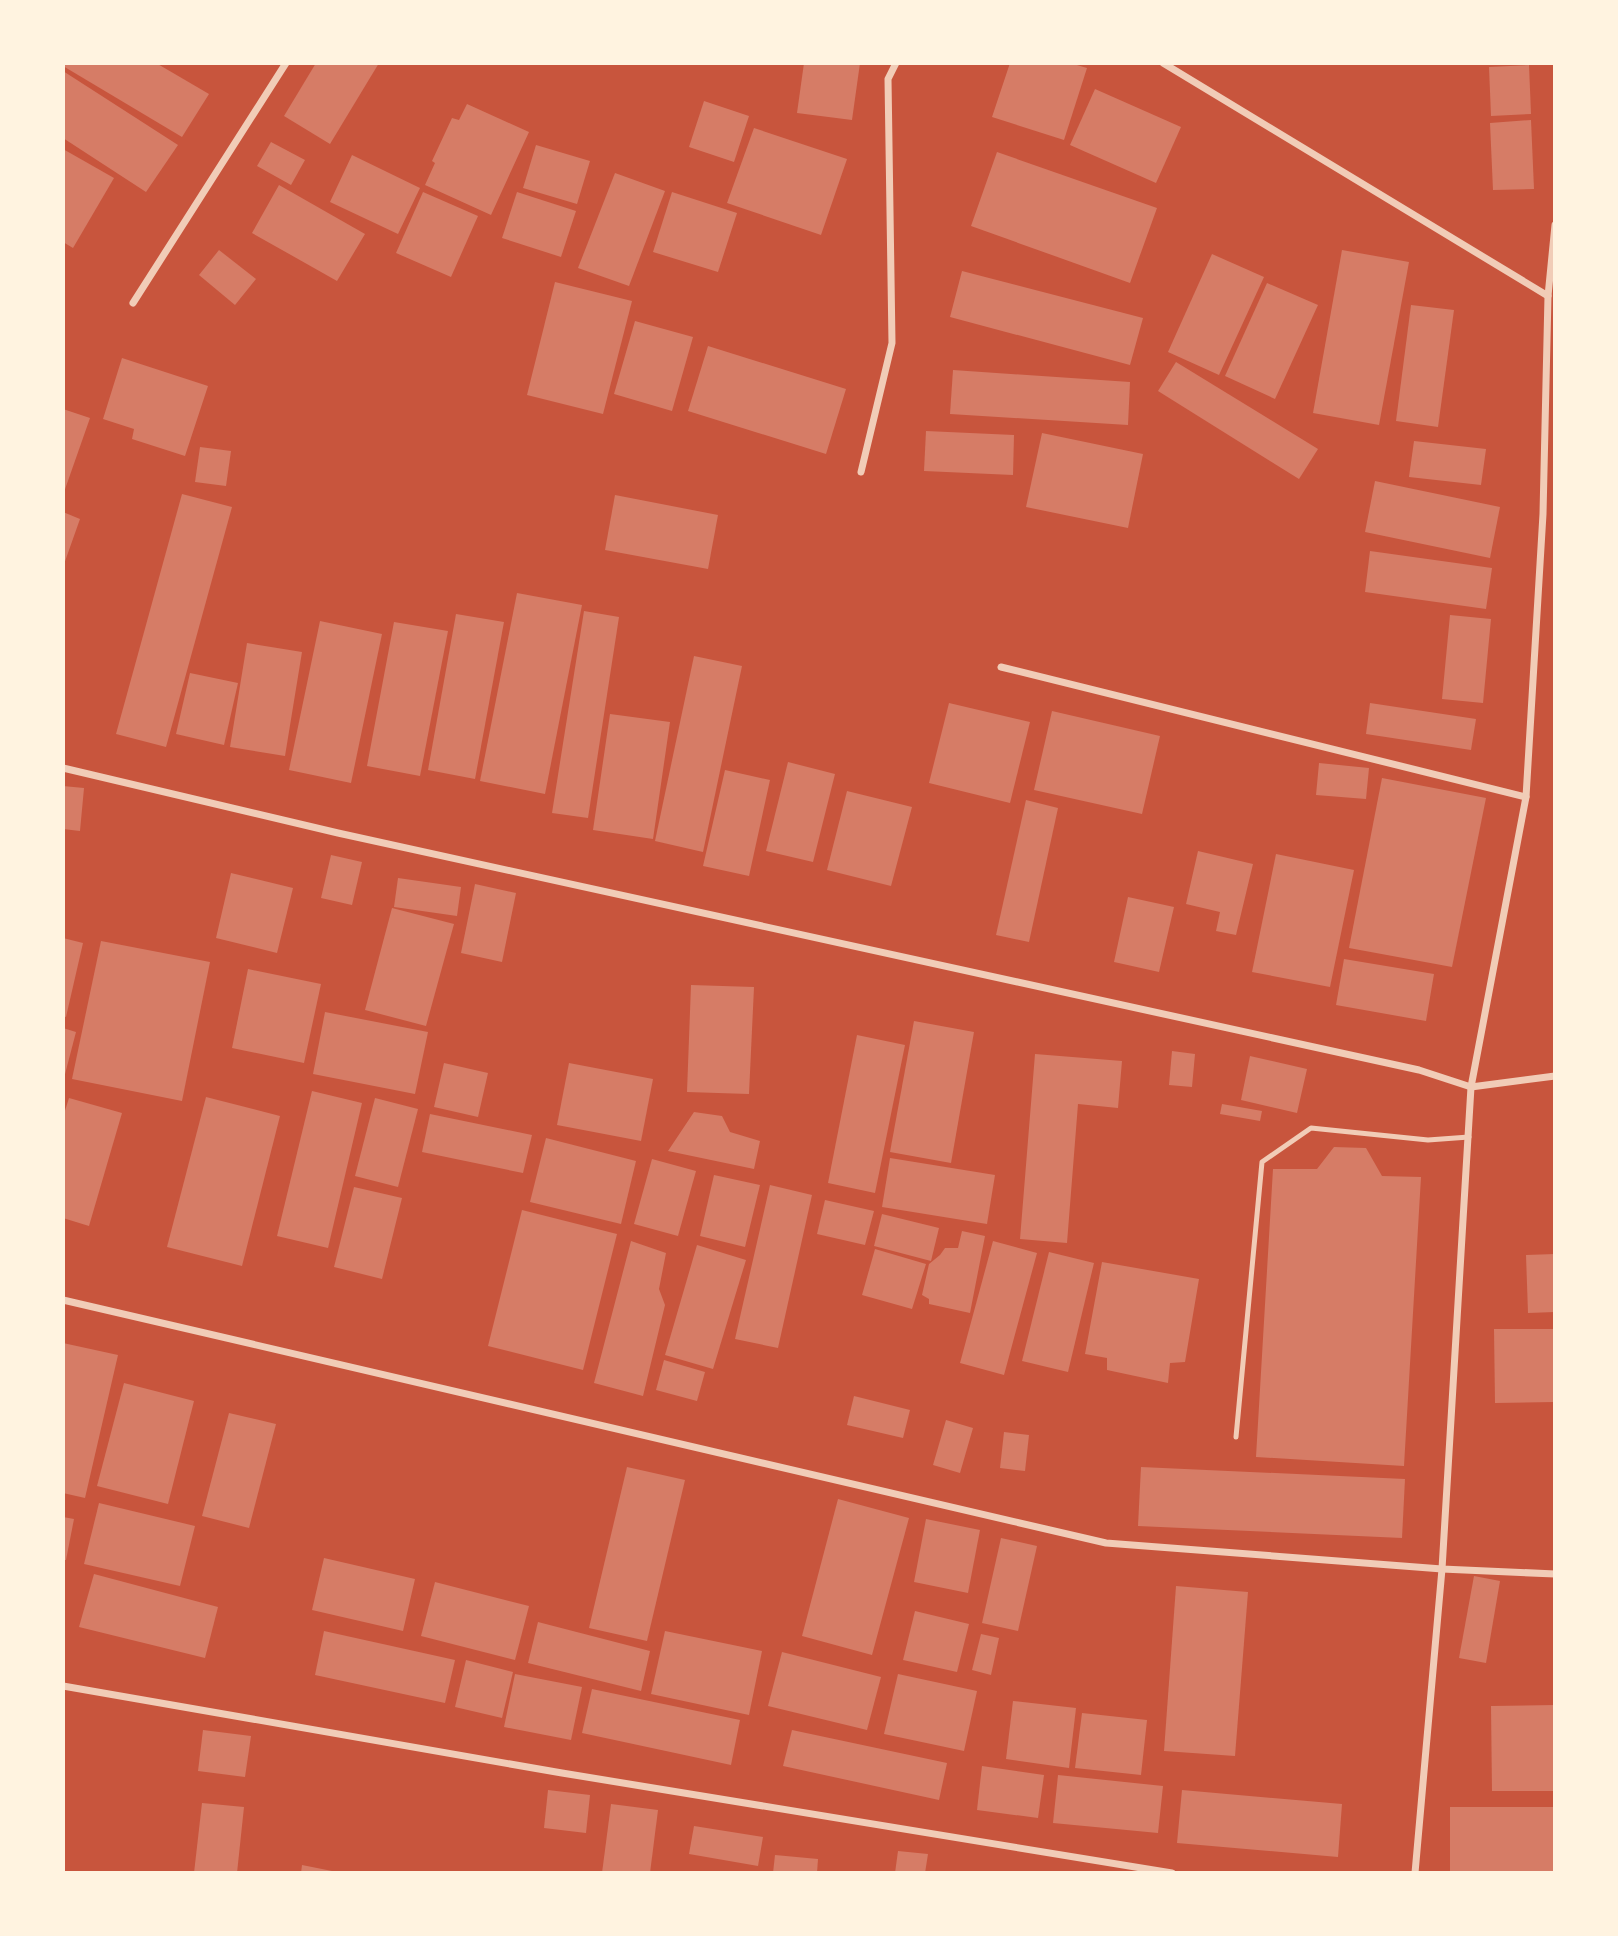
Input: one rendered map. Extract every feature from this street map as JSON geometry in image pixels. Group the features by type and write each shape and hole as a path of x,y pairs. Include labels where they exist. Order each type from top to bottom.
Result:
{"street":[{"path":"133,303 286,63"},
{"path":"861,472 892,344 888,79 896,63"},
{"path":"1163,63 1548,296"},
{"path":"1415,1873 1443,1569 1471,1087 1526,797 1544,514 1548,296 1555,225"},
{"path":"1001,667 1526,797"},
{"path":"63,768 338,833 1419,1070 1471,1087 1555,1076"},
{"path":"63,1300 1106,1543 1443,1569 1555,1574"},
{"path":"63,1686 575,1775 1172,1873"}],"lane":[{"path":"1236,1437 1262,1162 1311,1128 1428,1140 1469,1138"}],"building":[{"path":"63,63 156,63 209,94 182,137 63,66"},
{"path":"316,63 379,63 330,144 284,116"},
{"path":"804,63 860,63 852,120 797,113"},
{"path":"1010,63 1070,63 1087,68 1064,140 992,117"},
{"path":"1529,65 1531,114 1491,116 1489,67"},
{"path":"63,71 178,145 146,192 63,138"},
{"path":"1095,89 1181,127 1156,183 1070,145"},
{"path":"704,101 749,116 734,162 689,147"},
{"path":"467,104 529,132 491,215 425,185 435,163 432,161 452,118 459,120"},
{"path":"1531,120 1534,189 1493,190 1490,123"},
{"path":"754,128 847,159 821,235 727,203"},
{"path":"271,142 305,160 291,185 257,166"},
{"path":"536,145 590,161 577,204 523,188"},
{"path":"63,149 114,178 73,248 63,242"},
{"path":"997,152 1157,208 1130,283 971,226"},
{"path":"352,155 420,188 398,234 330,202"},
{"path":"615,173 665,191 629,286 578,268"},
{"path":"279,185 365,234 337,281 252,233"},
{"path":"423,192 478,216 451,277 396,253"},
{"path":"517,192 576,211 561,257 502,238"},
{"path":"672,192 737,213 718,272 653,252"},
{"path":"219,250 256,279 235,305 199,275"},
{"path":"1342,250 1409,262 1379,425 1313,413"},
{"path":"1212,254 1264,277 1219,375 1168,352"},
{"path":"962,271 1143,318 1130,365 950,317"},
{"path":"555,282 632,301 603,414 527,395"},
{"path":"1267,283 1318,305 1275,399 1225,376"},
{"path":"1411,305 1454,310 1438,427 1396,421"},
{"path":"635,321 693,337 672,411 614,394"},
{"path":"708,346 846,389 826,454 688,411"},
{"path":"122,358 208,386 185,456 132,439 134,429 103,419"},
{"path":"1176,362 1318,449 1299,479 1158,391"},
{"path":"953,370 1130,382 1128,425 950,414"},
{"path":"63,409 90,418 63,495"},
{"path":"926,431 1014,435 1013,475 924,471"},
{"path":"1042,433 1143,454 1128,528 1026,507"},
{"path":"1414,441 1486,449 1481,485 1409,477"},
{"path":"200,447 231,451 226,486 195,482"},
{"path":"1375,481 1500,507 1490,558 1365,532"},
{"path":"182,494 232,507 166,747 116,734"},
{"path":"615,495 718,515 708,569 605,550"},
{"path":"63,512 80,519 63,567"},
{"path":"1370,551 1492,568 1486,609 1365,592"},
{"path":"517,593 582,605 545,794 480,781"},
{"path":"584,611 619,617 588,818 552,813"},
{"path":"456,614 504,622 475,779 428,770"},
{"path":"1450,615 1491,619 1483,703 1442,699"},
{"path":"320,621 382,634 351,783 289,770"},
{"path":"394,622 448,631 420,776 367,766"},
{"path":"247,643 302,652 285,756 230,747"},
{"path":"694,656 742,666 703,852 655,841"},
{"path":"190,673 238,683 224,745 176,734"},
{"path":"949,703 1030,722 1010,803 929,783"},
{"path":"1370,703 1476,719 1471,750 1366,734"},
{"path":"1052,711 1160,736 1142,814 1034,790"},
{"path":"610,714 670,722 653,839 593,830"},
{"path":"788,762 835,774 813,862 766,851"},
{"path":"1319,763 1369,768 1366,799 1316,795"},
{"path":"725,770 770,780 749,876 703,866"},
{"path":"1382,778 1486,798 1452,967 1349,948"},
{"path":"63,786 84,788 80,831 63,829"},
{"path":"847,791 912,807 891,886 827,870"},
{"path":"1026,800 1058,808 1029,942 996,935"},
{"path":"1198,851 1253,864 1236,935 1216,931 1220,912 1186,904"},
{"path":"1276,854 1354,870 1330,987 1252,972"},
{"path":"331,855 362,862 352,905 321,898"},
{"path":"231,873 293,888 277,953 216,938"},
{"path":"398,878 461,887 457,916 394,907"},
{"path":"475,884 516,893 502,962 461,953"},
{"path":"1128,897 1174,907 1159,972 1114,962"},
{"path":"392,908 454,924 426,1026 365,1010"},
{"path":"63,938 83,943 66,1017 63,1016"},
{"path":"101,941 210,962 182,1101 72,1079"},
{"path":"1344,959 1434,974 1426,1021 1336,1005"},
{"path":"248,969 321,984 304,1063 232,1048"},
{"path":"691,985 754,987 749,1094 687,1092"},
{"path":"325,1012 428,1032 415,1094 313,1074"},
{"path":"914,1021 974,1032 951,1163 890,1152"},
{"path":"63,1028 76,1032 64,1078 63,1078"},
{"path":"857,1035 905,1045 875,1193 828,1183"},
{"path":"1172,1051 1195,1054 1192,1087 1169,1085"},
{"path":"1035,1054 1122,1061 1118,1108 1078,1104 1067,1243 1020,1239"},
{"path":"1250,1056 1307,1069 1297,1113 1241,1100"},
{"path":"444,1063 488,1073 478,1117 434,1107"},
{"path":"569,1063 653,1079 641,1141 557,1125"},
{"path":"312,1091 362,1103 328,1248 277,1236"},
{"path":"206,1097 280,1116 242,1266 167,1247"},
{"path":"69,1098 122,1113 89,1226 63,1218 63,1117"},
{"path":"375,1098 418,1109 398,1187 355,1176"},
{"path":"1222,1104 1262,1111 1260,1121 1220,1114"},
{"path":"694,1112 722,1116 730,1132 760,1141 754,1169 668,1151"},
{"path":"430,1114 532,1135 523,1173 422,1152"},
{"path":"546,1138 636,1161 621,1224 530,1202"},
{"path":"1334,1147 1366,1148 1382,1176 1421,1177 1404,1466 1256,1457 1273,1169 1317,1169"},
{"path":"890,1158 995,1175 987,1224 882,1207"},
{"path":"652,1159 696,1171 678,1236 634,1224"},
{"path":"714,1175 760,1185 745,1247 700,1236"},
{"path":"770,1185 812,1195 778,1348 735,1339"},
{"path":"354,1187 402,1198 382,1279 334,1267"},
{"path":"825,1200 874,1211 865,1245 817,1234"},
{"path":"522,1210 617,1234 583,1370 488,1346"},
{"path":"882,1214 939,1228 931,1261 874,1246"},
{"path":"962,1231 985,1236 970,1313 929,1304 929,1299 922,1295 929,1264 945,1248 958,1248"},
{"path":"631,1241 666,1253 659,1289 665,1305 643,1396 594,1383"},
{"path":"993,1241 1037,1253 1004,1375 960,1363"},
{"path":"697,1245 746,1260 713,1369 665,1355"},
{"path":"875,1249 926,1264 912,1309 862,1295"},
{"path":"1049,1252 1094,1263 1068,1372 1022,1361"},
{"path":"1555,1254 1555,1312 1528,1313 1526,1255"},
{"path":"1102,1262 1199,1279 1185,1362 1170,1363 1168,1383 1107,1370 1107,1358 1085,1354"},
{"path":"1494,1329 1555,1329 1555,1402 1495,1403"},
{"path":"63,1343 118,1355 85,1498 63,1493"},
{"path":"664,1360 705,1372 697,1401 656,1390"},
{"path":"124,1383 194,1401 168,1504 97,1486"},
{"path":"854,1396 910,1410 903,1438 847,1425"},
{"path":"229,1413 276,1424 249,1528 202,1516"},
{"path":"946,1420 973,1428 960,1473 933,1465"},
{"path":"1004,1432 1029,1435 1025,1471 1000,1468"},
{"path":"627,1467 685,1480 647,1641 589,1628"},
{"path":"1141,1467 1405,1479 1402,1538 1138,1526"},
{"path":"838,1499 909,1518 872,1655 802,1636"},
{"path":"99,1503 195,1526 180,1586 84,1564"},
{"path":"63,1517 74,1519 66,1560 63,1560"},
{"path":"926,1519 980,1530 968,1593 914,1582"},
{"path":"1001,1538 1037,1546 1018,1631 982,1623"},
{"path":"324,1558 415,1579 403,1631 312,1610"},
{"path":"94,1574 218,1607 205,1658 79,1627"},
{"path":"1474,1576 1500,1581 1486,1663 1459,1658"},
{"path":"435,1582 529,1606 515,1660 421,1636"},
{"path":"1176,1586 1248,1592 1235,1756 1164,1751"},
{"path":"915,1611 969,1624 957,1672 903,1660"},
{"path":"538,1622 650,1651 641,1691 528,1663"},
{"path":"324,1631 455,1660 445,1703 315,1675"},
{"path":"665,1631 762,1651 749,1715 651,1694"},
{"path":"981,1634 999,1638 991,1675 972,1670"},
{"path":"782,1652 881,1677 867,1730 768,1706"},
{"path":"466,1660 513,1672 502,1718 455,1707"},
{"path":"515,1674 582,1687 571,1740 504,1727"},
{"path":"898,1674 977,1691 964,1751 884,1734"},
{"path":"592,1689 740,1720 731,1765 582,1733"},
{"path":"1013,1701 1076,1708 1069,1768 1006,1759"},
{"path":"1555,1705 1555,1791 1492,1791 1491,1706"},
{"path":"1082,1713 1147,1720 1141,1775 1075,1768"},
{"path":"203,1730 251,1736 245,1777 198,1771"},
{"path":"792,1730 947,1763 939,1800 783,1766"},
{"path":"982,1766 1044,1775 1038,1818 977,1810"},
{"path":"1058,1775 1163,1786 1158,1833 1053,1823"},
{"path":"548,1790 590,1795 586,1833 544,1828"},
{"path":"1182,1790 1342,1804 1338,1857 1177,1843"},
{"path":"202,1803 244,1807 237,1873 194,1873"},
{"path":"611,1804 658,1810 650,1873 602,1873"},
{"path":"1450,1807 1555,1807 1555,1873 1450,1873"},
{"path":"694,1826 763,1837 758,1866 689,1854"},
{"path":"898,1851 928,1854 925,1873 895,1873"},
{"path":"775,1855 818,1859 817,1873 773,1873"},
{"path":"302,1865 337,1872 301,1873"}]}
